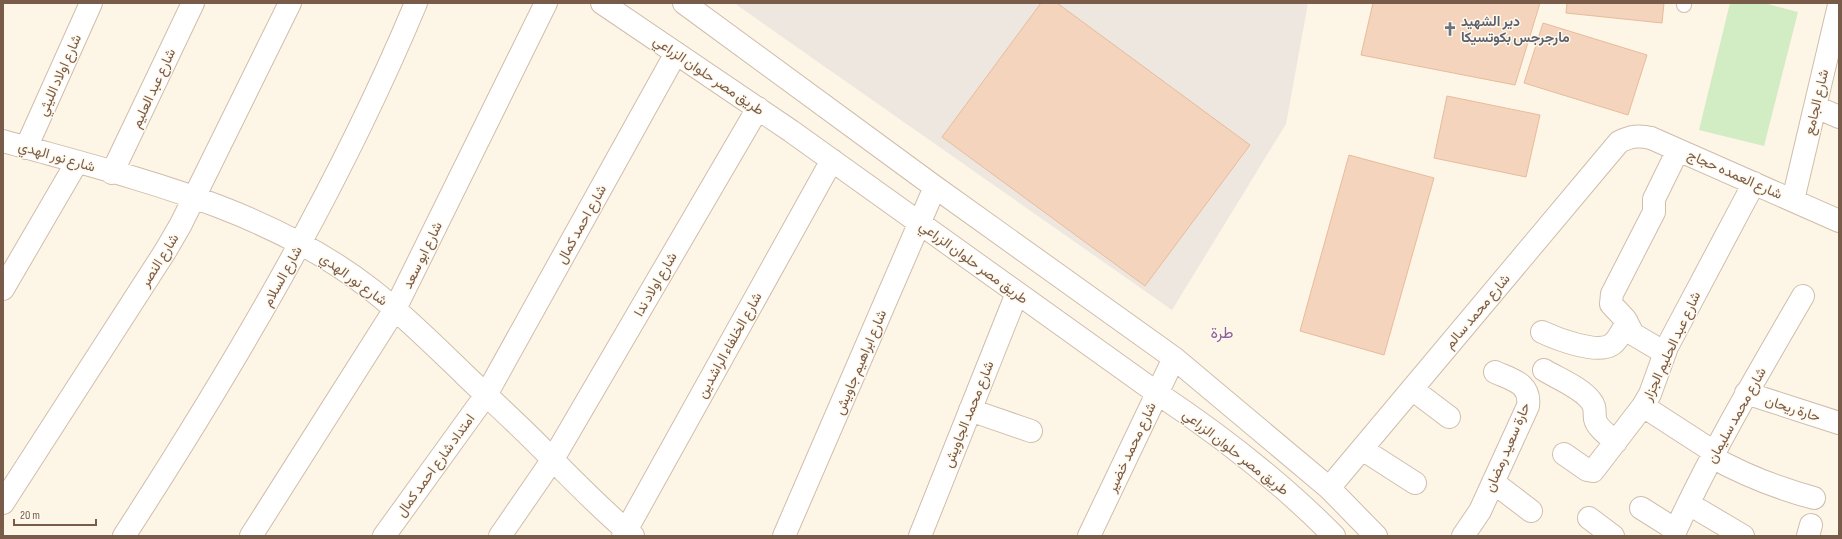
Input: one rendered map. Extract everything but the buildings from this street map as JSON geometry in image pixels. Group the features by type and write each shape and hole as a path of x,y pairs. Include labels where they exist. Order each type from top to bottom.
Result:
{"street":[{"name":"شارع اولاد الليثي","path":"26,148 91,3"},
{"name":"شارع عبد العليم","path":"112,173 193,3"},
{"name":"شارع النصر","path":"3,503 166,250 194,197 290,3"},
{"name":"شارع السلام","path":"124,536 182,447 243,346 300,243 356,132 416,3"},
{"name":"شارع ابو سعد","path":"251,536 396,309 546,3"},
{"name":"طريق مصر حلوان الزراعي","path":"602,3 758,108 1157,393 1201,422 1283,487 1334,536"},
{"path":"684,3 935,187 1174,358 1329,488 1376,536"},
{"name":"شارع الجامع","path":"1793,200 1839,5"},
{"name":"شارع احمد كمال","path":"486,395 676,53"},
{"path":"1816,107 1839,117"},
{"name":"شارع اولاد ندا","path":"500,536 552,459 758,108"},
{"name":"شارع العمده حجاج","path":"1629,137 1640,136 1651,138 1754,182 1839,221"},
{"name":"شارع محمد سالم","path":"1329,488 1612,150 1619,142 1629,137"},
{"name":"شارع نور الهدي","path":"3,141 194,197 300,243 340,266 396,309 552,459 587,496 627,534"},
{"path":"1665,352 1636,337 1630,330 1627,322 1611,304 1611,297 1654,212 1654,199 1678,150"},
{"name":"شارع الخلفاء الراشدين","path":"627,534 832,160"},
{"path":"3,289 77,162"},
{"name":"شارع عبد الحليم الجزار","path":"1564,454 1587,470 1593,471 1643,406 1656,380 1665,352 1754,182"},
{"name":"شارع ابراهيم جاويش","path":"784,536 935,187"},
{"name":"شارع محمد الجاويش","path":"920,536 1017,293"},
{"name":"شارع محمد سليمان","path":"1675,533 1713,455 1746,393 1803,296"},
{"path":"1542,332 1572,344 1603,347 1614,342 1627,322"},
{"name":"شارع محمد خضير","path":"1089,536 1174,358"},
{"path":"1544,370 1584,394 1591,401 1596,409 1595,419 1598,425 1616,442"},
{"name":"حارة سعيد رمضان","path":"1464,536 1480,511 1528,406 1529,398 1522,385 1495,372"},
{"path":"1412,389 1450,417"},
{"name":"حارة ريحان","path":"1746,393 1839,423"},
{"name":"امتداد شارع احمد كمال","path":"384,536 486,395"},
{"path":"1643,406 1744,475 1778,488 1814,498"},
{"path":"970,410 1031,431"},
{"path":"1362,449 1415,483"},
{"path":"1493,482 1531,511"},
{"path":"1689,504 1743,536"},
{"path":"1641,508 1675,533"},
{"path":"1589,518 1613,536"}],"shaded area":[{"path":"734,3 1308,3 1286,124 1172,310"}],"green space":[{"path":"1730,3 1764,3 1798,12 1764,146 1699,130"}],"place":[{"name":"دير الشهيد مارجرجس بكوتسيكا","path":"1450,29"}],"district":[{"name":"طرة","path":"1222,332"}]}
